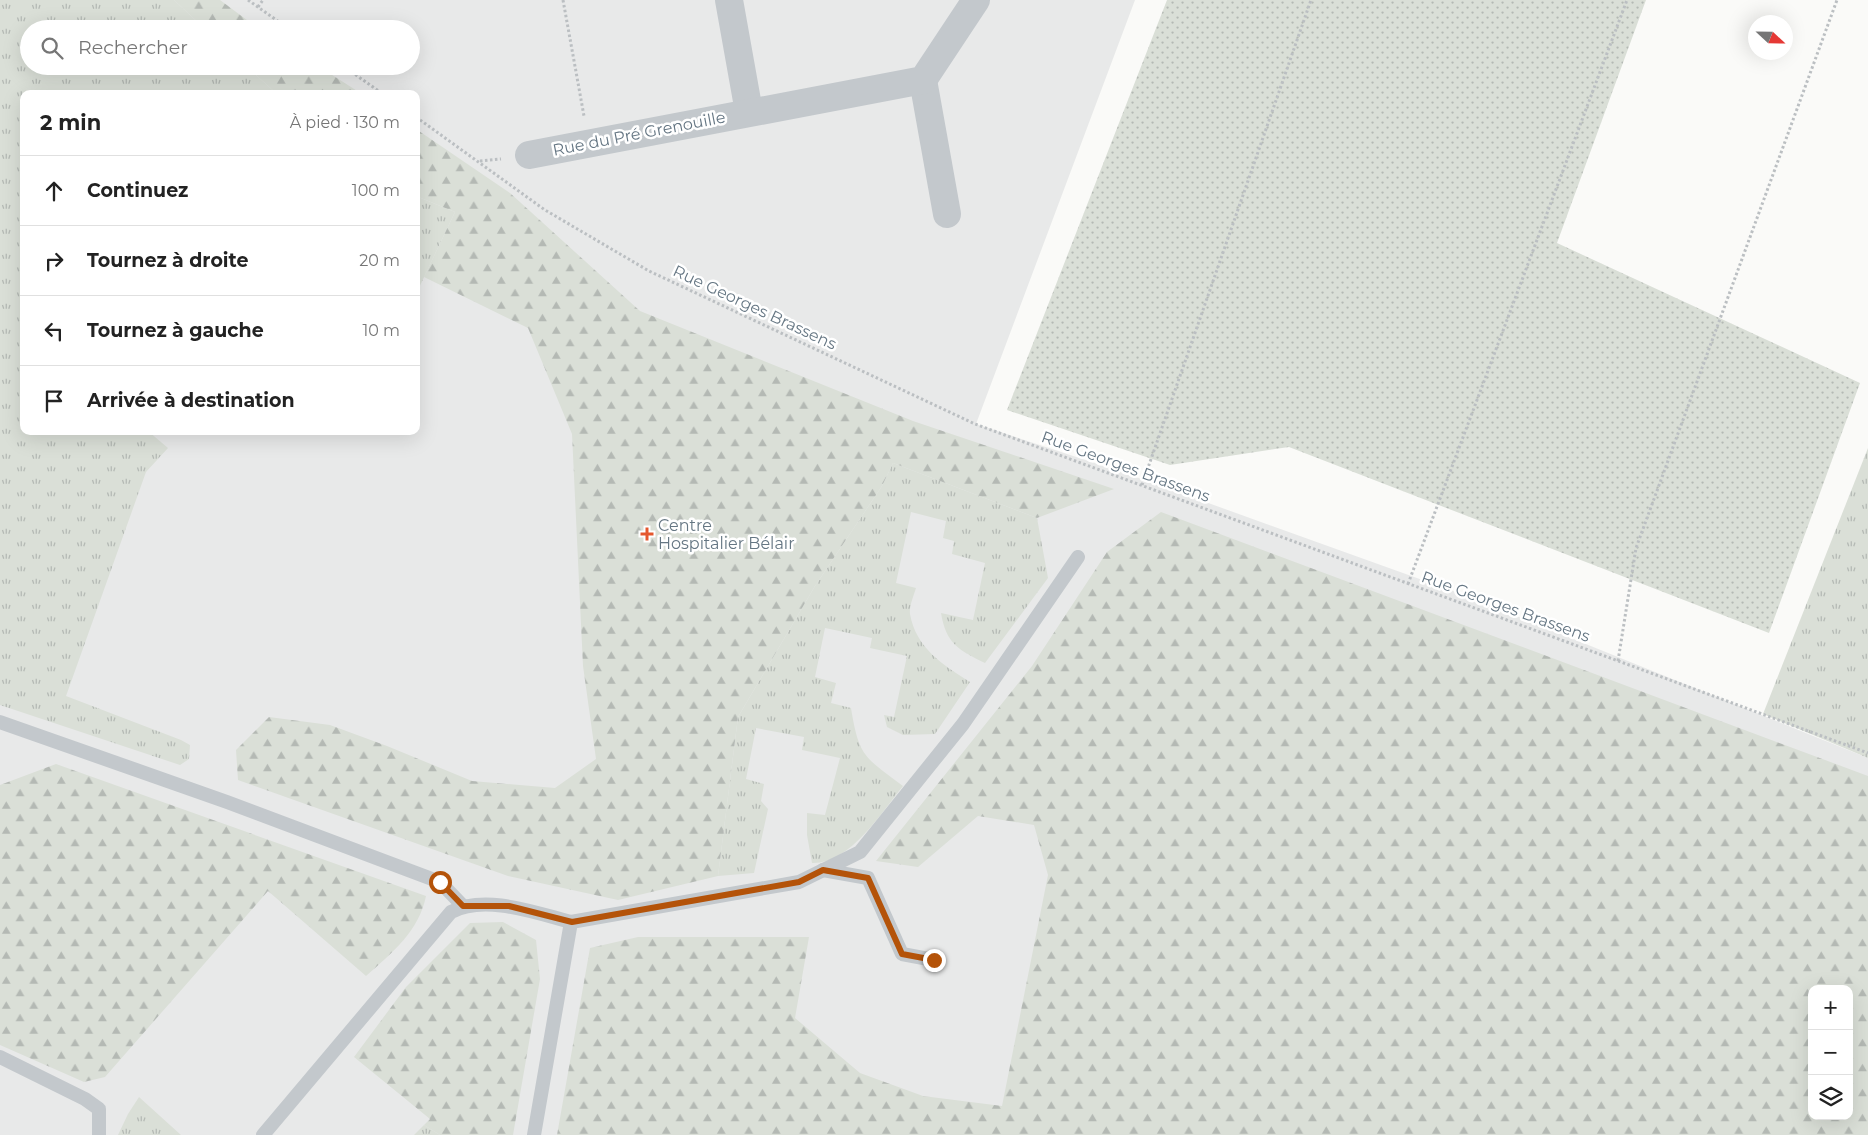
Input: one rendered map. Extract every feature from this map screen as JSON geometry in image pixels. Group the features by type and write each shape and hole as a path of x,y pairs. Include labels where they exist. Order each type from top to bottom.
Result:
{"street":[{"name":"Rue du Pré Grenouille","path":"729,0 749,112"},
{"path":"947,214 923,80 976,0"},
{"name":"Rue du Pré Grenouille","path":"529,155 923,80"}],"lane":[{"path":"263,1135 451,912 463,906 509,906 572,922 799,882 860,852 963,724 1078,557"},
{"path":"0,722 227,802 440,882 463,906"},
{"path":"823,870 868,878 902,954 934,960"},
{"path":"534,1135 572,922"},
{"path":"0,1056 85,1099 99,1109 100,1135"}],"path":[{"path":"248,0 276,20"},
{"path":"258,8 263,0"},
{"path":"563,0 589,144"},
{"path":"1142,485 1311,0"},
{"path":"1408,584 1628,0"},
{"path":"1618,661 1636,548 1837,0"},
{"path":"356,75 377,90"},
{"name":"Rue Georges Brassens","path":"420,120 545,210 648,271 975,424 1868,753"}],"shaded area":[{"name":"Centre Hospitalier Bélair","path":"0,0 1135,0 976,424 1122,472 1467,596 1868,758 1868,1135 0,1135"}],"green space":[{"path":"0,0 174,0 195,20 20,20 20,75 256,75 273,90 20,90 20,435 153,435 168,448 146,472 66,696 181,740 190,745 189,759 180,765 0,705"},
{"path":"174,0 220,0 247,20 195,20"},
{"path":"1167,0 1646,0 1557,243 1860,383 1769,633 1289,447 1170,465 1007,410"},
{"path":"256,75 332,75 356,90 273,90"},
{"path":"420,132 510,193 640,311 913,421 1114,489 1037,518 893,463 882,486 815,586 738,717 718,876 618,900 508,876 238,780 236,750 269,717 330,725 472,781 555,788 596,759 583,666 572,434 528,328 424,277 455,212 420,198"},
{"path":"420,198 455,212 420,286"},
{"path":"1868,448 1868,758 1763,714"},
{"path":"893,463 1037,518 1048,578 985,663 955,645 946,632 941,613 973,620 985,563 952,554 954,541 943,538 946,521 911,512 896,583 916,588 910,614 918,637 941,662 970,682 935,734 903,735 887,727 884,715 894,717 907,656 870,648 872,638 825,628 815,677 836,683 831,703 851,708 857,737 866,755 880,769 903,786 864,835 852,846 826,861 812,863 807,835 807,813 825,815 840,758 802,750 804,737 756,728 746,779 764,784 761,801 768,809 754,873 718,876 738,717 815,586 882,486"},
{"path":"1161,512 1868,776 1868,1135 557,1135 590,948 638,937 809,937 795,1018 860,1073 923,1096 1002,1106 1048,875 1034,825 978,816 918,867 876,861 1032,666 1107,552"},
{"path":"56,764 426,896 422,909 411,931 366,976 268,891 105,1077 84,1082 0,1045 0,785"},
{"path":"503,922 536,940 540,979 513,1135 440,1135 424,1125 430,1119 354,1057 406,987 470,923"},
{"path":"139,1097 181,1135 118,1135"},
{"path":"424,1125 440,1135 414,1135"}],"place":[{"name":"Centre Hospitalier Bélair","path":"647,534"}],"route":[{"path":"440,882 463,906 509,906 572,922 799,882 823,870 868,878 902,954 934,960"}]}
